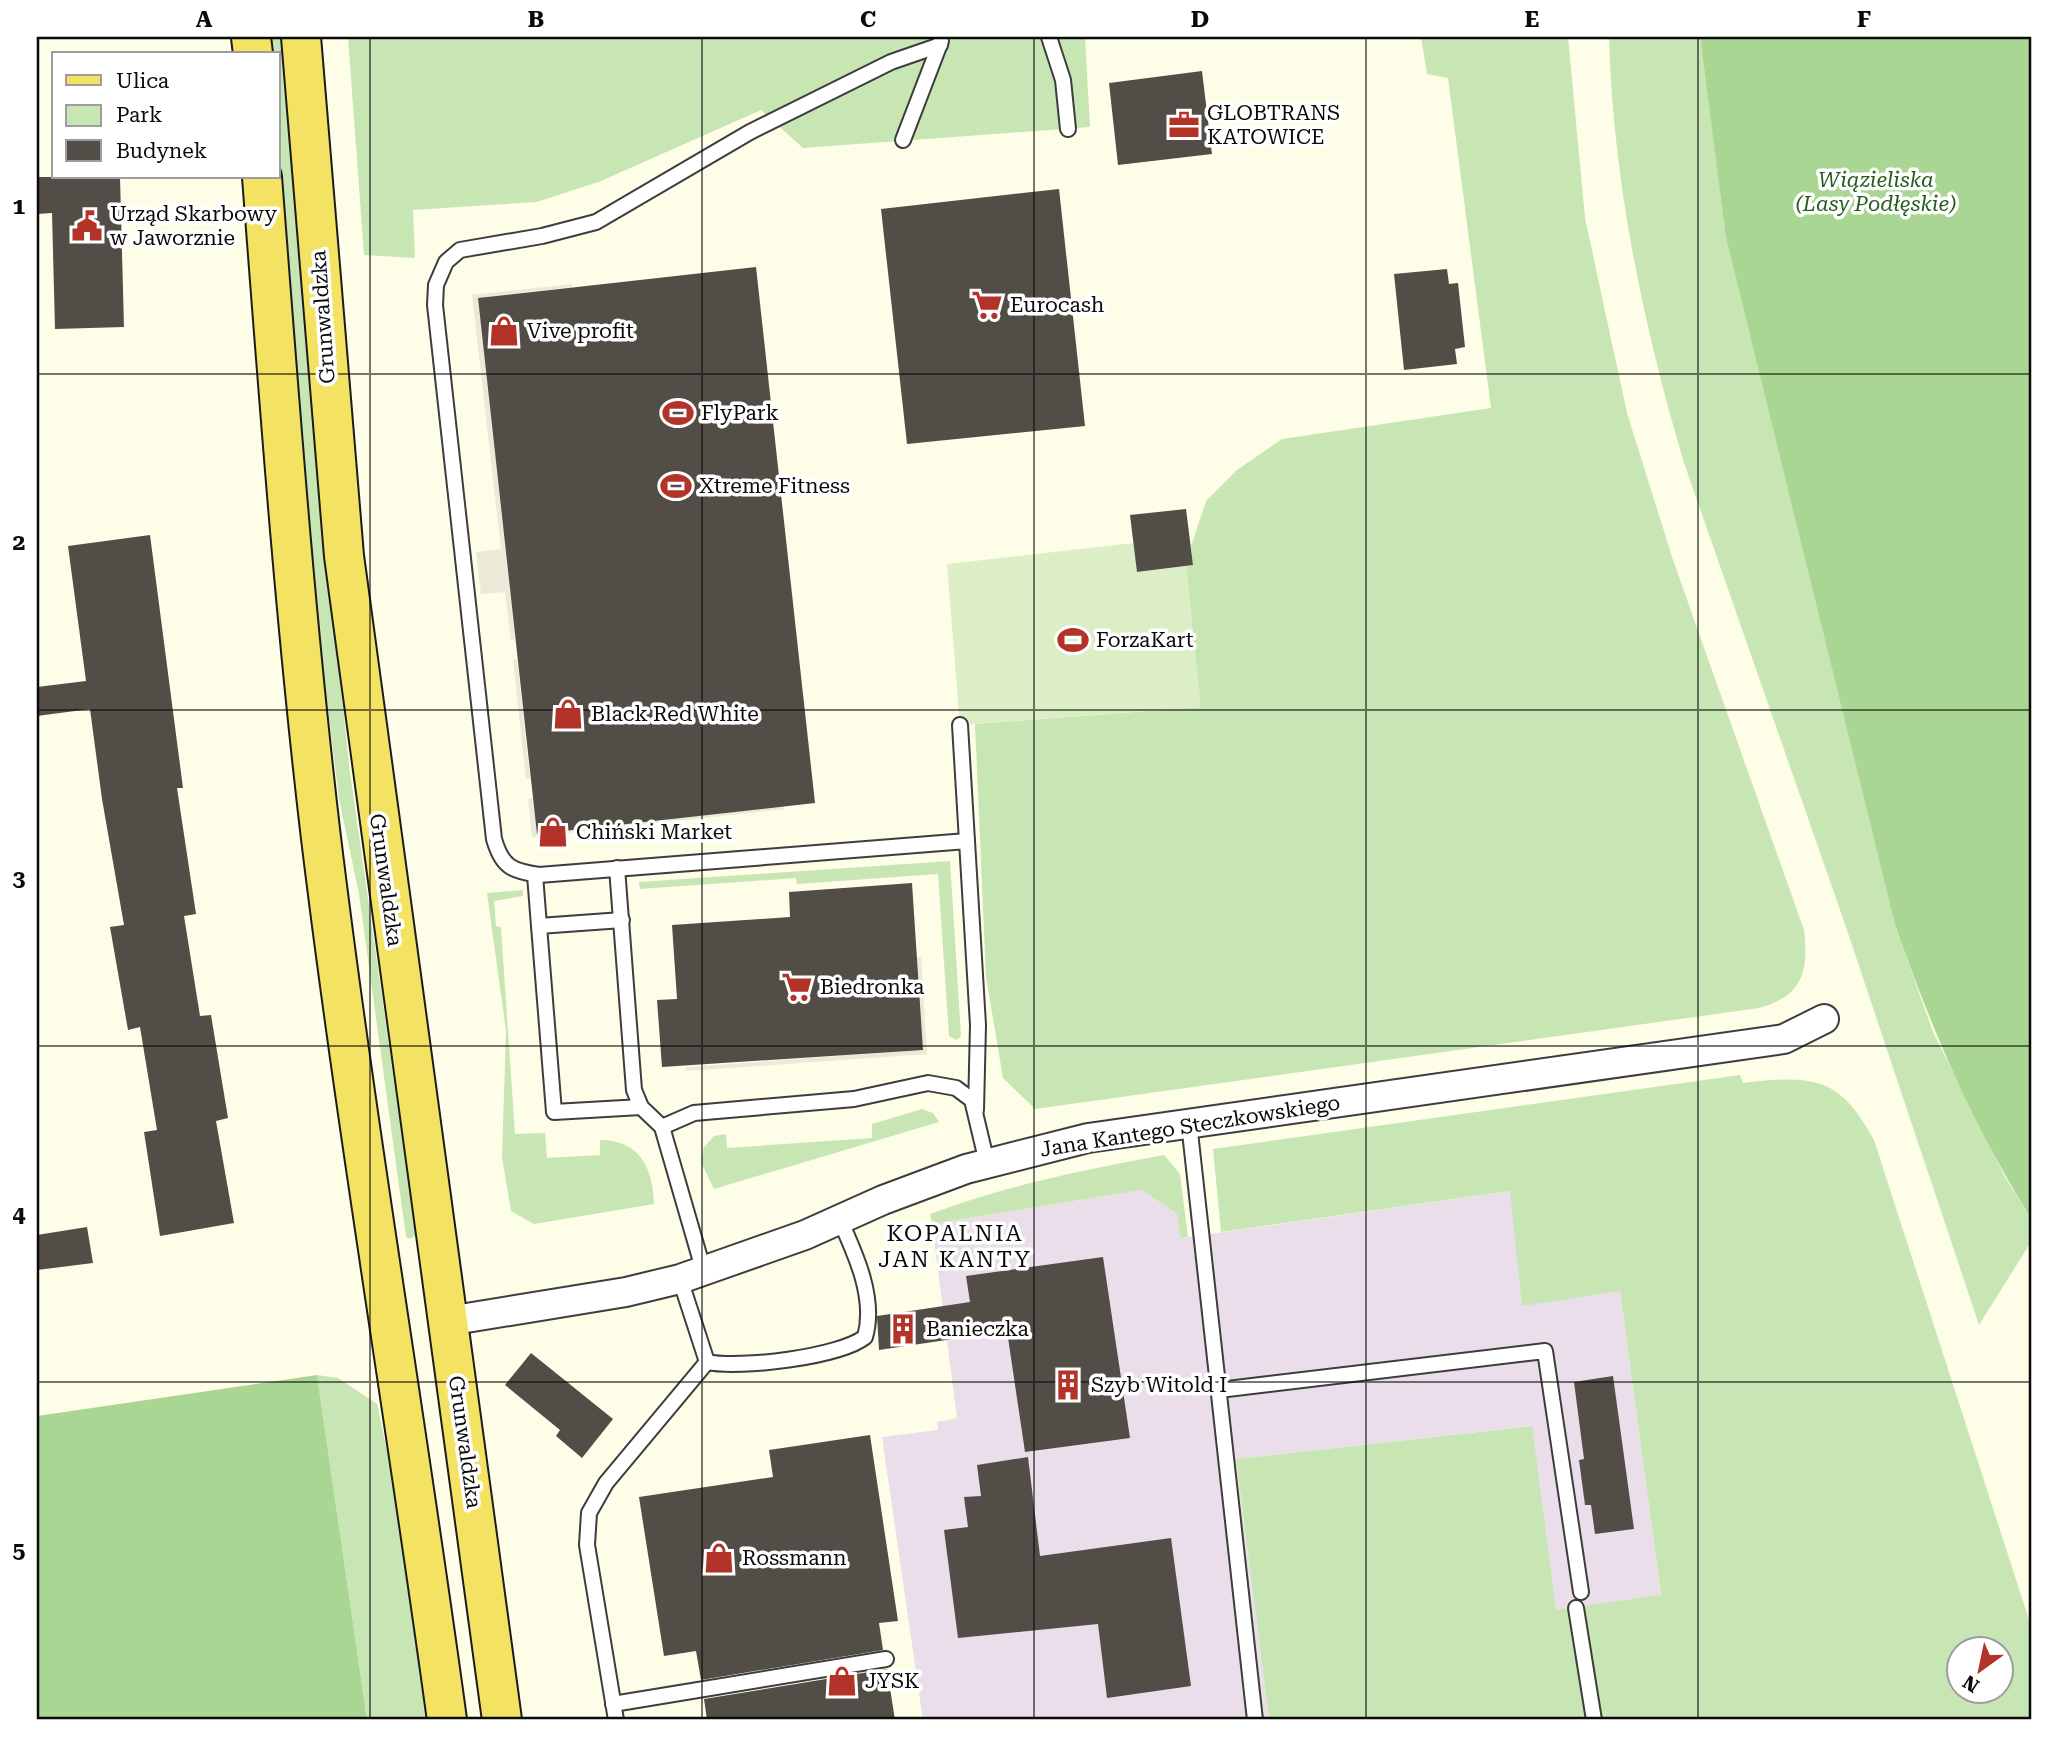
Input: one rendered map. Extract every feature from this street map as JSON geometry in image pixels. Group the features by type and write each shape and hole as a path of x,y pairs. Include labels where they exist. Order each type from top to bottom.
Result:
{"main road":[{"name":"Grunwaldzka","path":"301,37 344,556 502,1720"},
{"path":"262,178 279,404 321,838 372,1222 447,1720"}],"street":[{"name":"Jana Kantego Steczkowskiego","path":"448,1321 626,1292 692,1275 841,1220 920,1185 987,1163 1088,1138 1784,1039 1824,1019"}],"lane":[{"path":"1049,37 1063,79 1068,129"},
{"path":"903,140 941,41"},
{"path":"941,41 891,62 750,132 596,222 542,236 480,244 460,250 446,262 436,285 435,306 494,839 499,857 517,873 535,875 967,841"},
{"path":"960,725 978,1025 976,1110 987,1163"},
{"path":"616,1720 587,1545 589,1513 606,1483 707,1362 662,1127 641,1107 634,1090 617,868"},
{"path":"535,875 554,1112 641,1107"},
{"path":"539,926 622,920"},
{"path":"662,1127 694,1113 854,1100 928,1083 966,1092 976,1110"},
{"path":"1189,1123 1255,1720"},
{"path":"707,1362 725,1366 755,1363 842,1349 865,1337 868,1312 862,1273 841,1220"},
{"path":"1219,1390 1545,1351 1581,1592"},
{"path":"1576,1608 1594,1720"},
{"path":"613,1704 886,1659"}],"shaded area":[{"path":"572,284 572,287 478,298 515,639 511,640 505,592 481,594 476,552 501,549 472,295"},
{"path":"754,544 784,809 532,837 528,799 533,798 537,834"},
{"path":"513,659 517,659 530,779 526,779"},
{"path":"916,957 921,957 927,1054 686,1071 686,1067 922,1050"},
{"path":"1142,1190 1177,1214 1182,1238 1511,1191 1620,1291 1661,1596 1556,1611 1531,1426 1236,1459 1269,1720 923,1720 882,1437 938,1430 937,1422 957,1418 932,1224"}],"green space":[{"path":"269,37 282,37 306,342 349,765 416,1235 410,1239 406,1237 359,894 339,799 309,554 280,178 280,52 270,52"},
{"path":"348,37 1085,37 1090,127 803,148 761,110 601,181 537,202 413,210 415,258 364,255"},
{"path":"1421,37 1568,37 1585,218 1627,413 1673,560 1804,930 1805,959 1800,981 1785,997 1759,1008 1035,1109 1003,1078 986,977 975,724 1200,707 1186,566 1193,565 1191,546 1206,501 1237,470 1282,439 1491,408 1448,78 1427,74"},
{"path":"1609,37 1700,37 1727,238 1895,925 1933,1032 2005,1177 2031,1218 2031,1242 1979,1325 1846,927 1684,463 1669,411 1643,305 1624,199"},
{"name":"Wiązieliska (Lasy Podłęskie)","path":"1700,37 2031,37 2031,1218 1990,1147 1955,1076 1895,925 1726,237"},
{"name":"ForzaKart","path":"1134,543 1138,572 1186,566 1201,707 960,725 947,564"},
{"path":"950,861 961,1036 957,1040 949,1036 938,874 797,884 796,878 640,889 639,882"},
{"path":"523,890 523,896 494,901 496,926 501,927 515,1134 545,1133 547,1158 600,1155 600,1140 625,1145 642,1158 647,1168 654,1204 534,1224 511,1211 502,1157 506,1031 487,893"},
{"path":"1740,1075 1743,1083 1806,1080 1835,1091 1861,1119 1874,1140 2031,1626 2031,1720 1269,1720 1236,1459 1532,1426 1556,1610 1661,1595 1620,1291 1522,1306 1510,1191 1221,1232 1213,1149"},
{"path":"922,1109 933,1113 939,1122 714,1189 701,1162 704,1147 714,1136 726,1134 727,1148 872,1138 872,1124"},
{"path":"1164,1155 1180,1174 1188,1237 1181,1238 1177,1214 1142,1190 932,1224 930,1214 988,1195 1075,1173"},
{"path":"317,1375 338,1378 377,1404 391,1470 427,1720 367,1720"},
{"path":"317,1375 367,1720 37,1720 37,1416"}],"building":[{"path":"1202,71 1212,154 1118,165 1109,83"},
{"path":"37,177 120,178 124,327 55,329 52,213 37,214"},
{"path":"1059,189 1085,426 907,444 881,209"},
{"path":"756,267 815,803 537,834 478,298"},
{"path":"1447,269 1449,284 1458,283 1465,347 1455,349 1457,364 1404,370 1394,274"},
{"path":"1186,509 1193,565 1137,572 1130,515"},
{"path":"150,535 183,788 177,788 196,914 184,916 200,1016 211,1015 228,1118 216,1121 234,1223 160,1236 144,1132 157,1130 140,1027 128,1030 110,927 124,925 102,799 90,709 37,716 37,687 86,681 68,546"},
{"name":"Biedronka","path":"912,883 923,1050 662,1067 657,1000 677,999 672,925 790,917 789,892"},
{"path":"87,1227 93,1263 37,1270 37,1235"},
{"name":"Szyb Witold I","path":"1103,1257 1130,1438 1025,1452 1007,1331 879,1350 877,1316 970,1302 966,1276"},
{"path":"531,1353 613,1419 582,1458 556,1436 560,1430 505,1385"},
{"path":"1613,1376 1634,1529 1595,1534 1591,1505 1585,1505 1579,1460 1584,1459 1574,1382"},
{"path":"870,1435 898,1621 879,1623 883,1650 701,1680 696,1651 664,1656 639,1497 773,1477 769,1450"},
{"path":"1028,1457 1040,1556 1171,1538 1191,1686 1107,1698 1098,1624 958,1638 944,1530 968,1527 964,1497 981,1496 977,1465"},
{"name":"JYSK","path":"887,1669 895,1720 707,1720 704,1699"}],"place":[{"name":"GLOBTRANS KATOWICE","path":"1184,125"},
{"name":"Urząd Skarbowy w Jaworznie","path":"87,226"},
{"name":"Eurocash","path":"987,305"},
{"name":"Vive profit","path":"504,331"},
{"name":"FlyPark","path":"678,413"},
{"name":"Xtreme Fitness","path":"676,486"},
{"name":"ForzaKart","path":"1073,640"},
{"name":"Black Red White","path":"568,714"},
{"name":"Chiński Market","path":"553,832"},
{"name":"Biedronka","path":"797,987"},
{"name":"Banieczka","path":"903,1329"},
{"name":"Szyb Witold I","path":"1068,1385"},
{"name":"Rossmann","path":"719,1558"},
{"name":"JYSK","path":"842,1681"}],"district":[{"name":"KOPALNIA JAN KANTY","path":"955,1246"}]}
